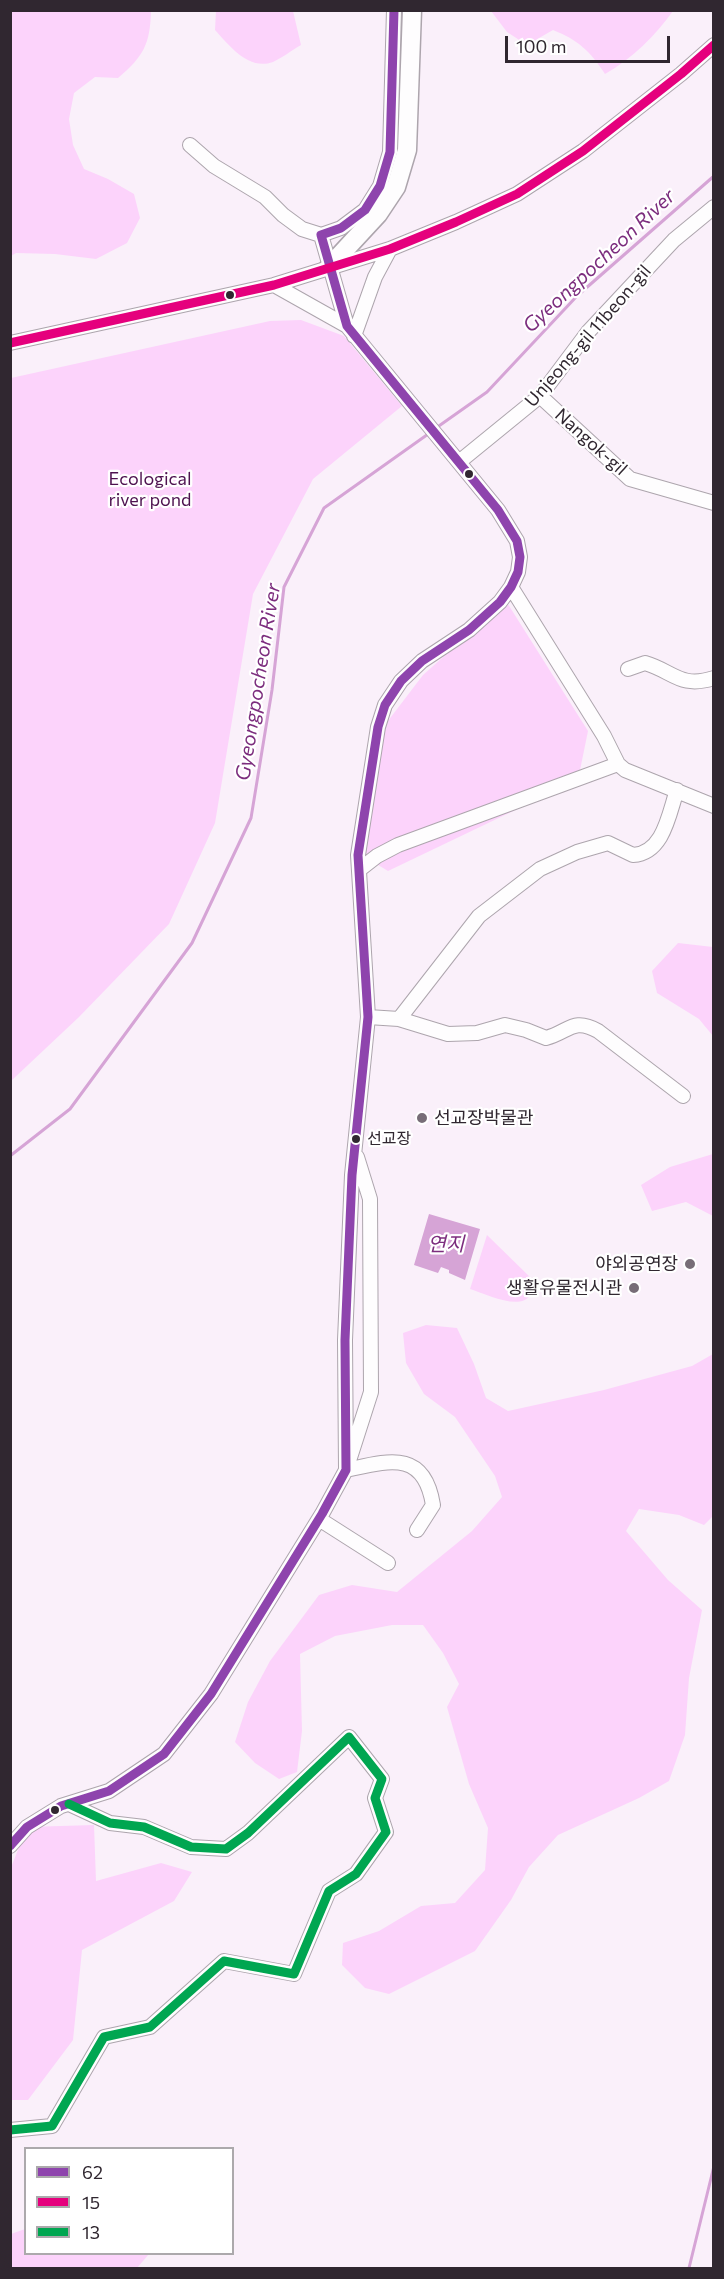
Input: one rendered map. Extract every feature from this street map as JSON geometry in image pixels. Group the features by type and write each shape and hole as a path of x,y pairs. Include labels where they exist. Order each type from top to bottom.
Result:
{"main road":[{"path":"329,267 378,214 396,187 407,150 412,10"}],"street":[{"path":"190,145 214,166 265,197 283,215 302,229 321,235 341,228 364,210 380,186 390,152 394,10"},
{"path":"10,343 274,285 390,249 517,194 583,151 714,45"},
{"name":"Unjeong-gil 11beon-gil","path":"457,459 540,396 588,332 674,240 714,207"},
{"path":"321,235 350,331"},
{"path":"350,331 390,249"},
{"path":"274,285 350,331 498,510 517,541 520,557 518,572 500,602 470,630 422,661 401,681 385,705 378,727 358,855 368,1017 352,1175 345,1340 346,1470"},
{"name":"Nangok-gil","path":"540,396 630,479 714,503"},
{"path":"511,587 604,736 618,764 625,770 714,806"},
{"path":"628,669 645,663 685,681 704,681 714,678"},
{"path":"359,870 377,856 398,845 618,764"},
{"path":"399,1019 479,916 540,869 585,849 608,843 633,855 648,851 662,835 678,790"},
{"path":"368,1017 399,1019 448,1034 477,1033 506,1025 526,1029 546,1038 575,1024 587,1025 683,1096"},
{"path":"10,1846 27,1827 69,1804 109,1791 164,1754 211,1694 319,1519 346,1470 371,1392 370,1199 356,1152"},
{"path":"346,1470 377,1463 402,1462 420,1470 430,1488 433,1504 417,1530"},
{"path":"319,1519 388,1563"},
{"path":"10,2130 52,2126 104,2037 150,2027 224,1960 294,1974 329,1891 356,1874 386,1832 375,1798 382,1779 349,1737 248,1833 226,1849 191,1846 144,1827 110,1823 69,1804"}],"green space":[{"path":"11,10 151,11 147,41 134,63 118,78 95,77 74,93 69,119 73,145 84,169 134,194 140,218 127,243 96,259 55,254 16,253 11,256"},
{"path":"216,11 293,11 301,45 273,62 264,64 247,60 215,30"},
{"path":"491,11 673,11 642,46 605,74 589,53 570,38 553,30 527,45 507,32"},
{"name":"Ecological river pond","path":"301,320 344,336 402,406 313,479 253,594 215,823 169,924 79,1017 11,1081 11,378 270,321"},
{"path":"506,601 588,731 578,780 388,871 365,857 378,734 423,675"},
{"path":"678,943 713,947 713,1036 699,1019 657,993 652,971"},
{"path":"713,1154 713,1216 686,1202 652,1211 641,1185 670,1167"},
{"path":"487,1235 533,1280 532,1292 527,1299 519,1302 510,1301 470,1289"},
{"path":"426,1325 457,1328 474,1364 486,1398 508,1411 604,1390 692,1366 713,1354 713,1516 704,1525 679,1515 639,1509 626,1531 668,1580 702,1610 689,1678 685,1735 669,1781 639,1798 558,1835 529,1867 511,1900 475,1951 389,1994 365,1988 342,1965 343,1943 379,1931 421,1906 455,1903 485,1870 488,1828 469,1784 447,1707 459,1684 443,1653 423,1625 392,1625 335,1636 300,1654 302,1731 297,1772 279,1779 255,1763 235,1742 248,1702 270,1661 319,1595 352,1585 397,1592 472,1531 502,1497 495,1476 455,1417 424,1394 406,1363 403,1333"},
{"path":"94,1825 96,1881 161,1863 192,1872 174,1901 82,1950 73,2040 28,2100 11,2100 10,1870 27,1827"},
{"path":"24,2229 24,2255 148,2255 137,2268 11,2268 11,2234"}],"water":[{"name":"연지","path":"429,1214 480,1229 465,1280 441,1267 438,1273 414,1265"}],"waterway":[{"name":"Gyeongpocheon River","path":"436,428 487,392 577,296 714,176"},
{"name":"Gyeongpocheon River","path":"10,1156 70,1109 192,943 251,818 272,690 284,587 324,508 431,432"},
{"path":"689,2268 714,2166"}],"transit line":[{"name":"62","path":"10,1846 27,1827 61,1806 109,1791 164,1754 211,1694 322,1514 346,1470 345,1340 352,1175 368,1017 358,855 378,727 385,705 401,681 422,661 469,630 500,602 518,572 520,557 517,541 498,510 347,326 321,235 341,228 365,210 380,186 390,152 394,10"},
{"name":"15","path":"10,343 274,285 390,249 456,222 517,194 583,151 714,45"},
{"name":"13","path":"10,2130 52,2126 104,2037 150,2027 224,1961 294,1974 329,1891 356,1874 386,1832 375,1798 382,1779 349,1737 248,1833 226,1849 191,1847 144,1827 110,1823 69,1804"}],"place":[{"name":"선교장박물관","path":"422,1118"},
{"name":"선교장","path":"356,1139"},
{"name":"야외공연장","path":"690,1264"},
{"name":"생활유물전시관","path":"634,1288"}]}
